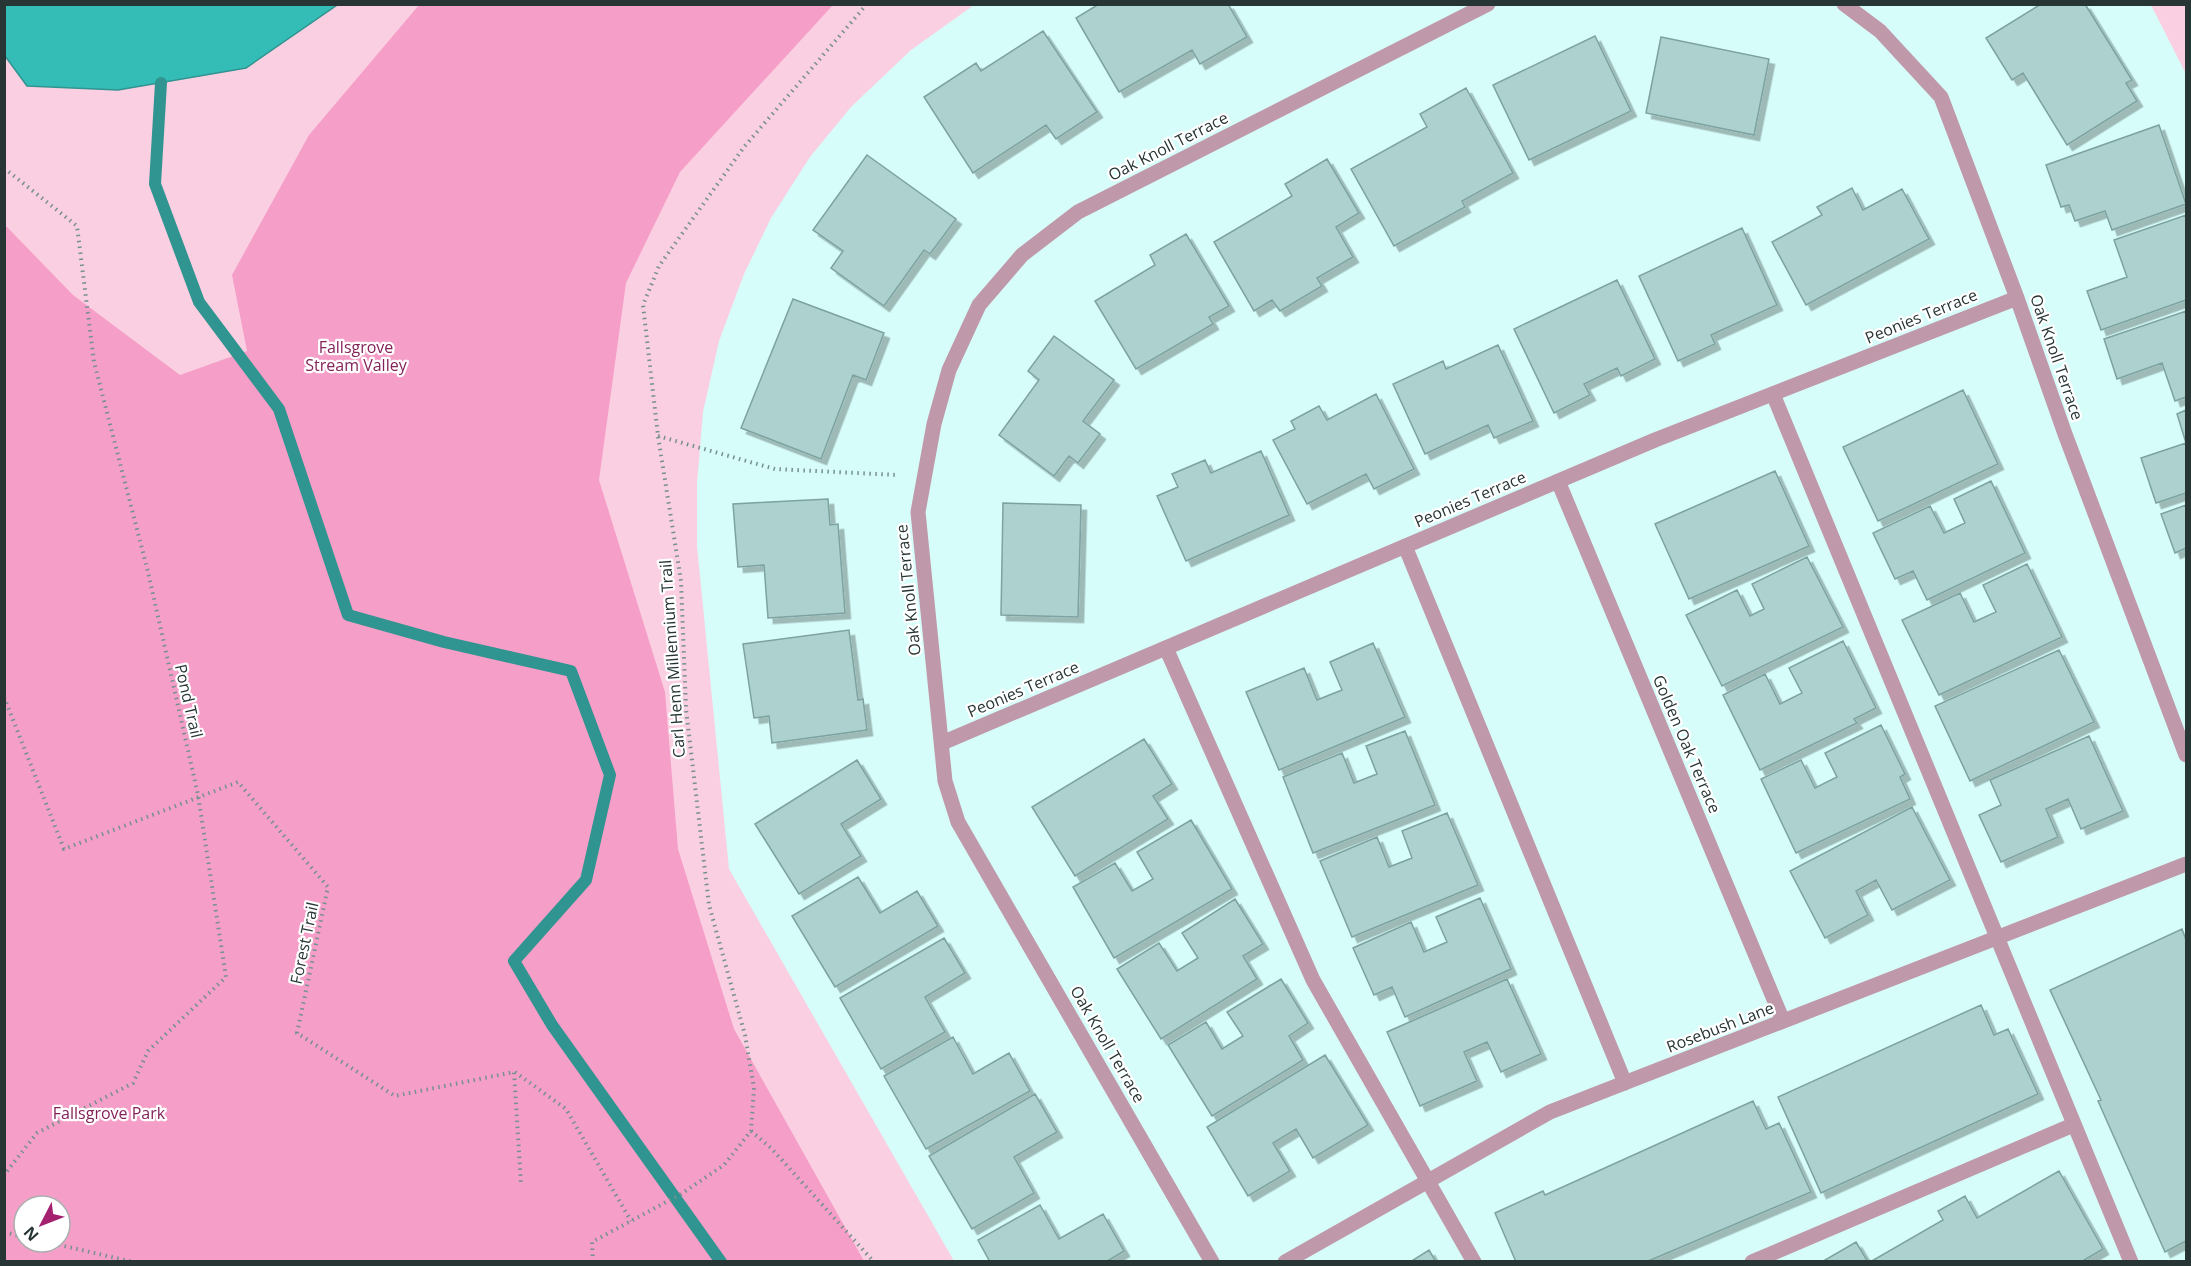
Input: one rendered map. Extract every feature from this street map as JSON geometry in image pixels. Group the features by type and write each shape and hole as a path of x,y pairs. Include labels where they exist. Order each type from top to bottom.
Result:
{"street":[{"name":"Oak Knoll Terrace","path":"1212,1262 958,822 945,781 918,512 934,424 949,370 979,305 1022,255 1078,212 1488,4"},
{"name":"Oak Knoll Terrace","path":"1844,4 1881,31 1941,97 2017,298 2064,434 2187,755"},
{"name":"Peonies Terrace","path":"942,743 1558,481 2017,298"},
{"path":"1773,394 2131,1262"},
{"name":"Golden Oak Terrace","path":"1558,481 1783,1021"},
{"path":"1405,546 1625,1083"},
{"path":"1166,648 1313,980 1474,1262"},
{"name":"Rosebush Lane","path":"1285,1262 1550,1112 2187,864"},
{"path":"1752,1262 2073,1125"}],"path":[{"name":"Carl Henn Millennium Trail","path":"751,1131 754,1088 747,1046 709,905 686,709 681,581 658,436 643,304 659,266 744,147 867,4"},
{"name":"Pond Trail","path":"4,168 77,226 94,362 148,572 198,795 226,977 148,1051 133,1083 37,1133 4,1175"},
{"path":"658,436 775,470 925,476"},
{"name":"Forest Trail","path":"4,697 64,849 198,795 238,782 328,887 297,1034 394,1096 514,1072"},
{"path":"514,1072 566,1109 632,1221"},
{"path":"514,1072 521,1184"},
{"path":"593,1262 592,1242 681,1194 724,1165 751,1131 771,1148 874,1262"},
{"path":"72,1248 133,1262"}],"green space":[{"name":"Fallsgrove Stream Valley","path":"5,5 974,5 911,50 851,107 810,157 771,218 744,274 719,341 703,412 697,484 697,546 729,869 954,1261 5,1262"},
{"name":"Fallsgrove Stream Valley","path":"419,5 833,5 680,172 626,283 599,480 665,692 678,849 734,1029 864,1261 5,1261 5,225 73,295 180,375 247,351 232,275 309,135"},
{"path":"2151,5 2186,5 2186,74"}],"water":[{"path":"5,4 337,5 246,68 118,90 27,86 5,56"}],"building":[{"path":"1099,4 1228,4 1247,37 1200,64 1192,50 1119,92 1076,18"},
{"path":"2041,4 2085,4 2132,80 2126,83 2137,101 2067,145 2023,73 2012,80 1986,38"},
{"path":"1043,31 1097,112 1056,139 1046,125 973,173 924,97 976,63 981,71"},
{"path":"1595,36 1631,111 1529,160 1493,85"},
{"path":"1661,37 1769,59 1754,135 1646,113"},
{"path":"1466,88 1513,173 1462,201 1465,207 1394,246 1351,169 1427,127 1420,114"},
{"path":"2159,125 2186,204 2112,230 2105,211 2075,221 2069,205 2061,207 2046,165"},
{"path":"867,155 956,219 930,254 924,250 884,306 831,268 843,251 813,230"},
{"path":"1327,159 1359,213 1336,227 1353,257 1317,278 1322,286 1280,311 1272,300 1254,311 1214,242 1292,196 1285,184"},
{"path":"1852,188 1863,210 1902,189 1929,239 1806,305 1772,242 1822,215 1817,207"},
{"path":"2186,215 2186,300 2101,330 2087,291 2127,277 2114,240"},
{"path":"1742,228 1777,305 1711,335 1715,344 1678,361 1639,276"},
{"path":"1186,234 1229,306 1209,317 1213,324 1136,369 1095,301 1155,265 1150,255"},
{"path":"1617,280 1655,359 1621,376 1617,368 1584,384 1590,395 1554,413 1514,329"},
{"path":"793,299 884,333 866,380 853,375 821,459 741,428"},
{"path":"2186,311 2186,397 2175,401 2162,363 2117,379 2104,339"},
{"path":"1054,336 1114,380 1083,421 1100,434 1078,463 1069,456 1054,476 999,435 1039,380 1028,371"},
{"path":"1498,345 1533,421 1494,438 1488,425 1425,454 1393,384 1443,361 1446,369"},
{"path":"1963,390 1998,464 1878,521 1843,447"},
{"path":"1376,394 1414,469 1374,489 1366,474 1307,504 1273,440 1295,429 1291,421 1319,406 1327,420"},
{"path":"2186,410 2186,443 2177,414"},
{"path":"2186,443 2186,493 2156,503 2141,458"},
{"path":"1261,451 1289,515 1186,561 1157,496 1178,487 1172,474 1205,460 1211,473"},
{"path":"1775,471 1809,546 1689,599 1655,524"},
{"path":"1991,481 2025,553 1927,600 1913,571 1895,579 1873,533 1930,506 1944,533 1965,523 1954,499"},
{"path":"828,499 830,525 838,524 845,613 768,618 764,565 738,567 733,504"},
{"path":"1003,503 1081,505 1078,617 1001,615"},
{"path":"2186,505 2186,548 2175,553 2161,514"},
{"path":"1807,557 1843,627 1722,686 1686,615 1737,590 1750,616 1764,609 1752,584"},
{"path":"2027,564 2062,637 1939,695 1902,620 1960,593 1974,622 1996,612 1983,585"},
{"path":"849,630 858,700 863,699 867,730 772,743 769,716 754,718 743,644"},
{"path":"1843,641 1876,708 1854,719 1857,723 1760,770 1723,695 1765,674 1780,704 1802,693 1789,668"},
{"path":"1373,643 1405,717 1279,770 1246,692 1304,668 1317,700 1342,690 1330,662"},
{"path":"2059,650 2094,722 1970,781 1935,706"},
{"path":"1881,725 1905,774 1900,777 1910,799 1796,853 1761,779 1801,760 1815,788 1837,777 1825,753"},
{"path":"1405,731 1435,805 1313,853 1283,777 1342,753 1354,783 1377,774 1366,746"},
{"path":"2089,736 2123,811 2081,829 2068,799 2046,809 2058,837 2001,862 1979,815 2001,805 1990,780"},
{"path":"1144,739 1172,784 1153,796 1168,819 1075,876 1032,807"},
{"path":"857,760 881,799 841,824 861,856 799,894 755,824"},
{"path":"1912,807 1950,880 1892,910 1876,880 1856,891 1868,915 1825,938 1790,871"},
{"path":"1447,813 1478,885 1352,937 1320,861 1377,837 1389,867 1412,858 1402,831"},
{"path":"1191,820 1232,889 1114,958 1073,887 1115,863 1132,891 1153,879 1137,852"},
{"path":"858,877 880,913 917,891 938,926 835,987 792,916"},
{"path":"1480,898 1511,969 1405,1017 1392,987 1374,995 1353,948 1411,922 1424,952 1447,942 1436,917"},
{"path":"1235,899 1263,944 1243,956 1257,979 1161,1039 1117,969 1159,943 1177,971 1198,958 1182,933"},
{"path":"2182,929 2186,940 2186,1241 2165,1252 2098,1101 2101,1100 2050,990"},
{"path":"944,938 965,973 925,997 945,1032 881,1069 840,998"},
{"path":"1281,979 1308,1023 1289,1036 1303,1060 1212,1116 1168,1045 1206,1022 1222,1049 1243,1036 1227,1012"},
{"path":"1507,979 1541,1054 1501,1072 1487,1042 1464,1052 1477,1081 1420,1106 1387,1032"},
{"path":"1981,1005 1994,1035 2008,1029 2038,1094 1821,1193 1778,1097"},
{"path":"953,1037 973,1074 1009,1053 1030,1091 926,1149 884,1076"},
{"path":"1325,1055 1368,1125 1313,1158 1296,1129 1273,1143 1290,1171 1248,1196 1207,1127"},
{"path":"1035,1094 1057,1132 1014,1157 1034,1193 972,1229 929,1156"},
{"path":"1753,1101 1766,1129 1779,1123 1811,1192 1646,1262 1516,1262 1495,1213 1543,1191 1545,1195"},
{"path":"2059,1171 2103,1249 2081,1262 1870,1262 1943,1220 1938,1211 1965,1196 1977,1218"},
{"path":"1040,1205 1059,1239 1103,1214 1124,1251 1106,1262 990,1262 978,1240"},
{"path":"1856,1242 1868,1262 1826,1262 1825,1260"},
{"path":"1429,1250 1436,1262 1410,1262"}],"waterway":[{"path":"161,83 155,184 199,302 279,409 348,615 444,642 571,671 610,775 586,880 514,961 552,1025 721,1262"}],"park label":[{"name":"Fallsgrove Park","path":"109,1113"}]}
